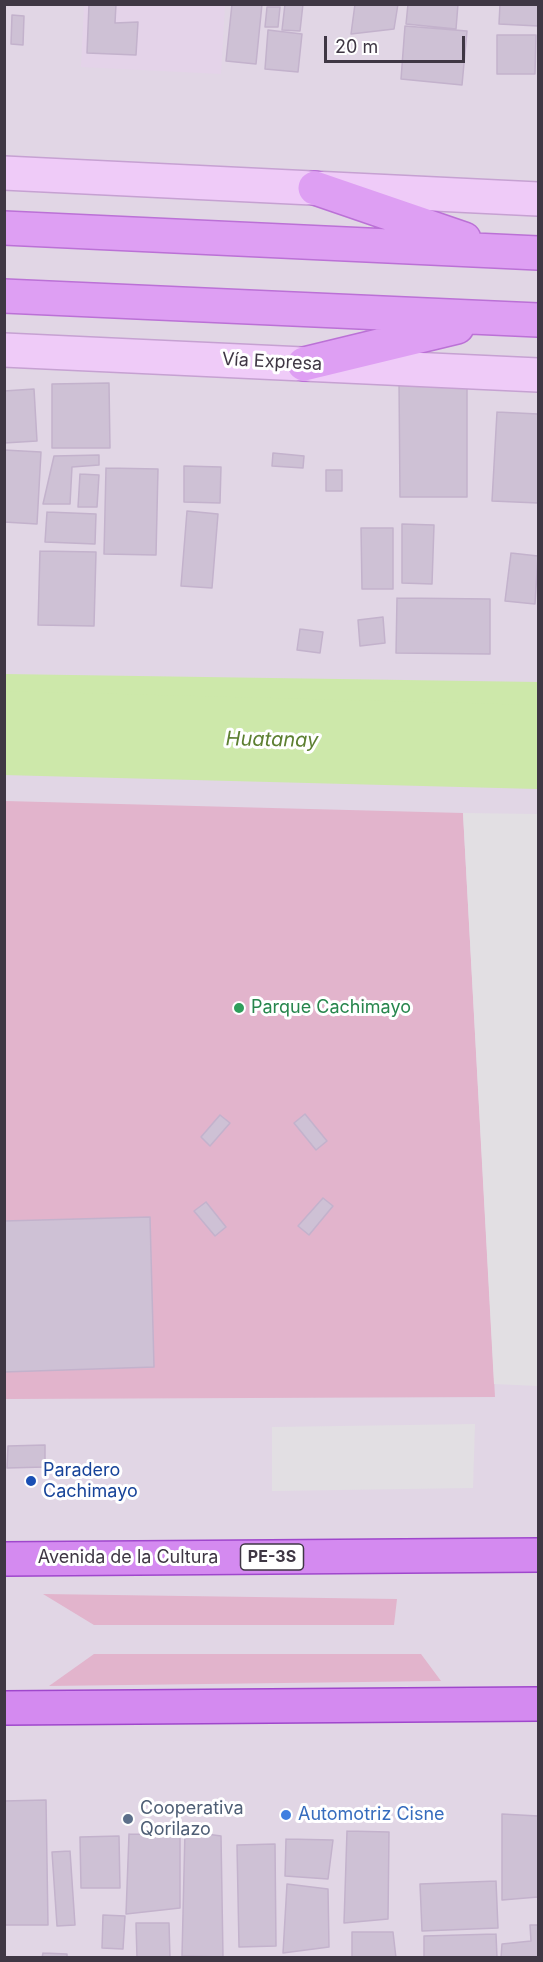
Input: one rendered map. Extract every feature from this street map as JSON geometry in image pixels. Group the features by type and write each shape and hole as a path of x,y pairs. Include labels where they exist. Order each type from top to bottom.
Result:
{"highway":[{"name":"Avenida de la Cultura","path":"4,1559 538,1556"},
{"path":"4,1708 538,1704"}],"main road":[{"path":"4,173 538,198"},
{"path":"315,188 499,251"},
{"path":"4,228 538,253"},
{"path":"4,296 538,320"},
{"path":"304,364 495,318"},
{"name":"Vía Expresa","path":"4,350 538,375"}],"shaded area":[{"path":"5,5 538,5 538,1957 5,1957"},
{"path":"84,5 225,5 221,74 81,67"},
{"name":"Parque Cachimayo","path":"5,801 463,813 495,1397 5,1399"},
{"path":"463,813 538,814 538,1386 494,1384"},
{"path":"475,1424 473,1488 272,1491 272,1427"},
{"path":"43,1594 397,1599 394,1625 94,1625"},
{"path":"94,1654 421,1654 441,1681 49,1686"}],"water":[{"path":"5,674 538,682 538,747 5,733"}],"building":[{"path":"89,4 116,4 115,23 138,22 136,55 87,53"},
{"path":"232,4 262,4 256,64 226,61"},
{"path":"285,4 303,4 300,31 282,30"},
{"path":"355,4 398,4 394,29 351,34"},
{"path":"408,4 458,4 456,29 406,24"},
{"path":"500,4 538,4 538,26 499,24"},
{"path":"267,7 280,7 278,27 265,27"},
{"path":"12,15 24,16 23,45 11,44"},
{"path":"405,26 467,31 462,85 401,79"},
{"path":"268,30 302,34 298,72 265,69"},
{"path":"497,35 536,35 535,74 497,74"},
{"path":"399,380 467,380 467,497 400,497"},
{"path":"109,383 110,448 52,448 52,384"},
{"path":"34,389 37,441 4,443 4,391"},
{"path":"497,412 538,414 538,503 492,501"},
{"path":"4,450 41,452 37,524 4,522"},
{"path":"273,453 304,456 303,468 272,466"},
{"path":"99,455 99,465 72,467 70,504 43,504 54,456"},
{"path":"184,466 221,467 220,503 184,502"},
{"path":"106,468 158,469 156,555 104,554"},
{"path":"326,470 342,470 342,491 326,491"},
{"path":"80,474 99,475 97,507 78,507"},
{"path":"187,511 218,514 212,588 181,586"},
{"path":"47,512 96,514 95,544 45,542"},
{"path":"402,524 434,525 432,584 402,583"},
{"path":"361,528 393,528 393,589 362,589"},
{"path":"40,551 96,552 94,626 38,625"},
{"path":"511,553 538,556 535,604 505,601"},
{"path":"397,598 490,599 490,654 396,653"},
{"path":"383,617 385,643 360,646 358,620"},
{"path":"300,629 323,632 320,653 297,650"},
{"path":"305,1114 327,1141 316,1150 294,1123"},
{"path":"220,1115 230,1123 210,1146 201,1137"},
{"path":"323,1198 333,1206 309,1235 298,1226"},
{"path":"206,1202 226,1227 215,1236 194,1211"},
{"path":"150,1217 154,1367 4,1372 4,1221"},
{"path":"45,1445 45,1467 7,1468 8,1446"},
{"path":"46,1800 48,1925 4,1925 4,1801"},
{"path":"502,1814 538,1816 538,1897 502,1900"},
{"path":"185,1831 221,1836 223,1957 182,1956"},
{"path":"347,1831 389,1832 388,1919 344,1923"},
{"path":"129,1834 180,1835 180,1908 126,1914"},
{"path":"119,1836 120,1888 81,1888 80,1837"},
{"path":"286,1839 333,1840 328,1879 285,1876"},
{"path":"275,1844 276,1946 239,1947 237,1845"},
{"path":"70,1851 75,1925 57,1926 52,1852"},
{"path":"496,1881 498,1928 422,1931 420,1884"},
{"path":"287,1884 328,1889 329,1947 283,1953"},
{"path":"103,1915 125,1916 123,1949 102,1948"},
{"path":"136,1923 169,1923 170,1958 137,1958"},
{"path":"530,1925 538,1925 538,1958 501,1958 502,1944 531,1941"},
{"path":"352,1932 393,1932 396,1958 352,1958"},
{"path":"496,1934 497,1958 424,1958 424,1936"},
{"path":"43,1953 67,1954 67,1958 42,1958"}],"waterway":[{"name":"Huatanay","path":"4,733 538,747"}],"place":[{"name":"Parque Cachimayo","path":"239,1008"},
{"name":"Paradero Cachimayo","path":"31,1481"},
{"name":"Automotriz Cisne","path":"286,1815"},
{"name":"Cooperativa Qorilazo","path":"128,1819"}]}
